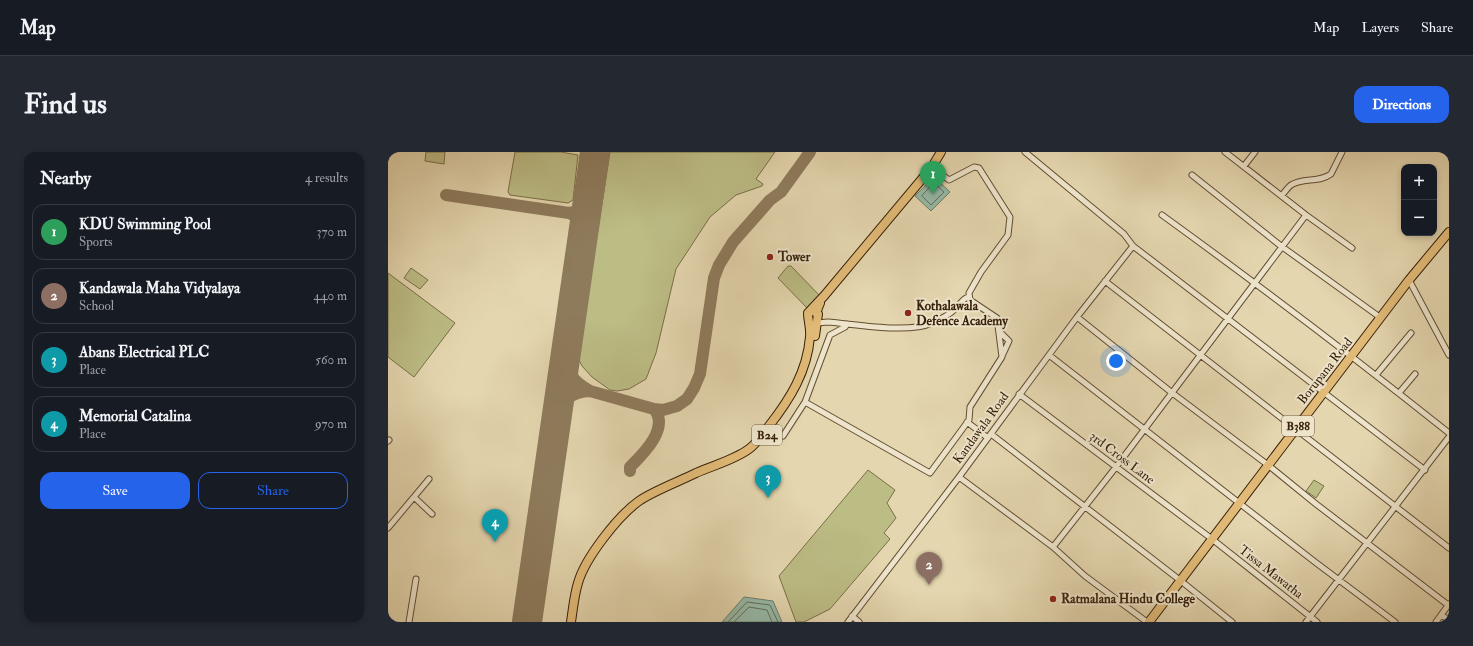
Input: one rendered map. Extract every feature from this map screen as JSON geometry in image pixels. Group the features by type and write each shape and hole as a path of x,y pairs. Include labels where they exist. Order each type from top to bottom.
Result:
{"main road":[{"name":"B24","path":"571,622 578,582 590,557 611,529 631,507 640,500 742,454 756,442 793,393 798,383 810,337 808,313 932,167 941,152"},
{"name":"Borupana Road","path":"1148,622 1181,581 1295,428 1352,356 1409,280 1449,232"},
{"name":"B24","path":"661,490 740,460 758,448 798,395 815,342 815,326 817,323 818,314 816,313 824,296"}],"street":[{"path":"1025,152 1124,234 1133,246 1425,470"},
{"path":"1225,152 1352,248"},
{"path":"1244,166 1255,152"},
{"path":"1282,195 1291,185 1297,182 1323,179 1329,176 1342,152"},
{"path":"817,323 828,322 909,329 924,326 953,311 965,298 968,297 970,289 1008,235 1010,217 979,168 974,167 949,180 932,167"},
{"path":"1192,175 1281,246 1381,318"},
{"path":"1053,546 1116,467 1306,214"},
{"path":"1162,216 1255,283 1352,356 1449,433"},
{"name":"Kandawala Road","path":"848,622 959,477 1077,317 1133,246"},
{"path":"1409,280 1449,355"},
{"path":"1105,281 1449,548"},
{"path":"968,297 972,302 997,318 1002,357"},
{"path":"818,314 821,318 828,322"},
{"path":"1077,317 1367,543 1449,604 1436,622"},
{"path":"783,436 805,402 830,335 845,327 847,324"},
{"path":"805,402 930,473 967,422 970,407 1002,357 1009,341 999,331"},
{"path":"1376,375 1411,333"},
{"path":"1049,355 1395,622"},
{"path":"1399,393 1415,374"},
{"name":"3rd Cross Lane","path":"1019,394 1212,539"},
{"path":"967,422 989,436 1084,506 1232,622"},
{"path":"1306,622 1449,437"},
{"path":"959,477 1053,546 1085,576 1148,622"},
{"path":"388,528 429,479"},
{"path":"414,497 432,514"},
{"name":"Tissa Mawatha","path":"1212,539 1317,622"},
{"path":"409,622 416,579"},
{"path":"1441,614 1449,620"},
{"path":"852,616 859,622"}],"green space":[{"path":"426,152 445,152 444,164 425,161"},
{"path":"515,152 561,152 578,155 573,200 568,203 510,195 508,192"},
{"path":"610,152 775,152 756,179 763,184 762,186 736,195 710,217 676,269 656,353 646,379 629,389 617,391 610,390 592,377 582,366 578,358"},
{"path":"788,266 791,266 820,296 807,308 778,278"},
{"path":"411,268 428,280 420,289 404,278"},
{"path":"388,273 455,323 414,377 388,357"},
{"path":"868,470 895,490 887,503 896,518 884,533 890,539 830,609 804,622 796,622 779,576"},
{"path":"1314,480 1324,486 1316,498 1306,491"}],"water":[{"path":"934,177 950,192 931,211 915,196"},
{"path":"744,597 773,601 782,622 722,622"}],"taxiway":[{"path":"556,419 561,407 568,398 572,395 583,392 590,391 654,409 663,410 677,406 687,399 700,374 714,278 719,265 733,242 770,200 781,192 810,152"},
{"path":"446,195 569,213 581,208 589,197"},
{"path":"569,213 580,221 583,234"},
{"path":"566,353 569,371 572,376 579,384 590,391"},
{"path":"630,471 630,467 648,448 657,432 659,424 658,416 654,409"}],"runway":[{"path":"527,622 595,152"}],"place":[{"name":"KDU Swimming Pool","path":"933,194"},
{"name":"Tower","path":"770,257"},
{"name":"Kothalawala Defence Academy","path":"908,313"},
{"name":"Abans Electrical PLC","path":"768,498"},
{"name":"Memorial Catalina","path":"495,542"},
{"name":"Kandawala Maha Vidyalaya","path":"929,585"},
{"name":"Ratmalana Hindu College","path":"1053,599"}]}
